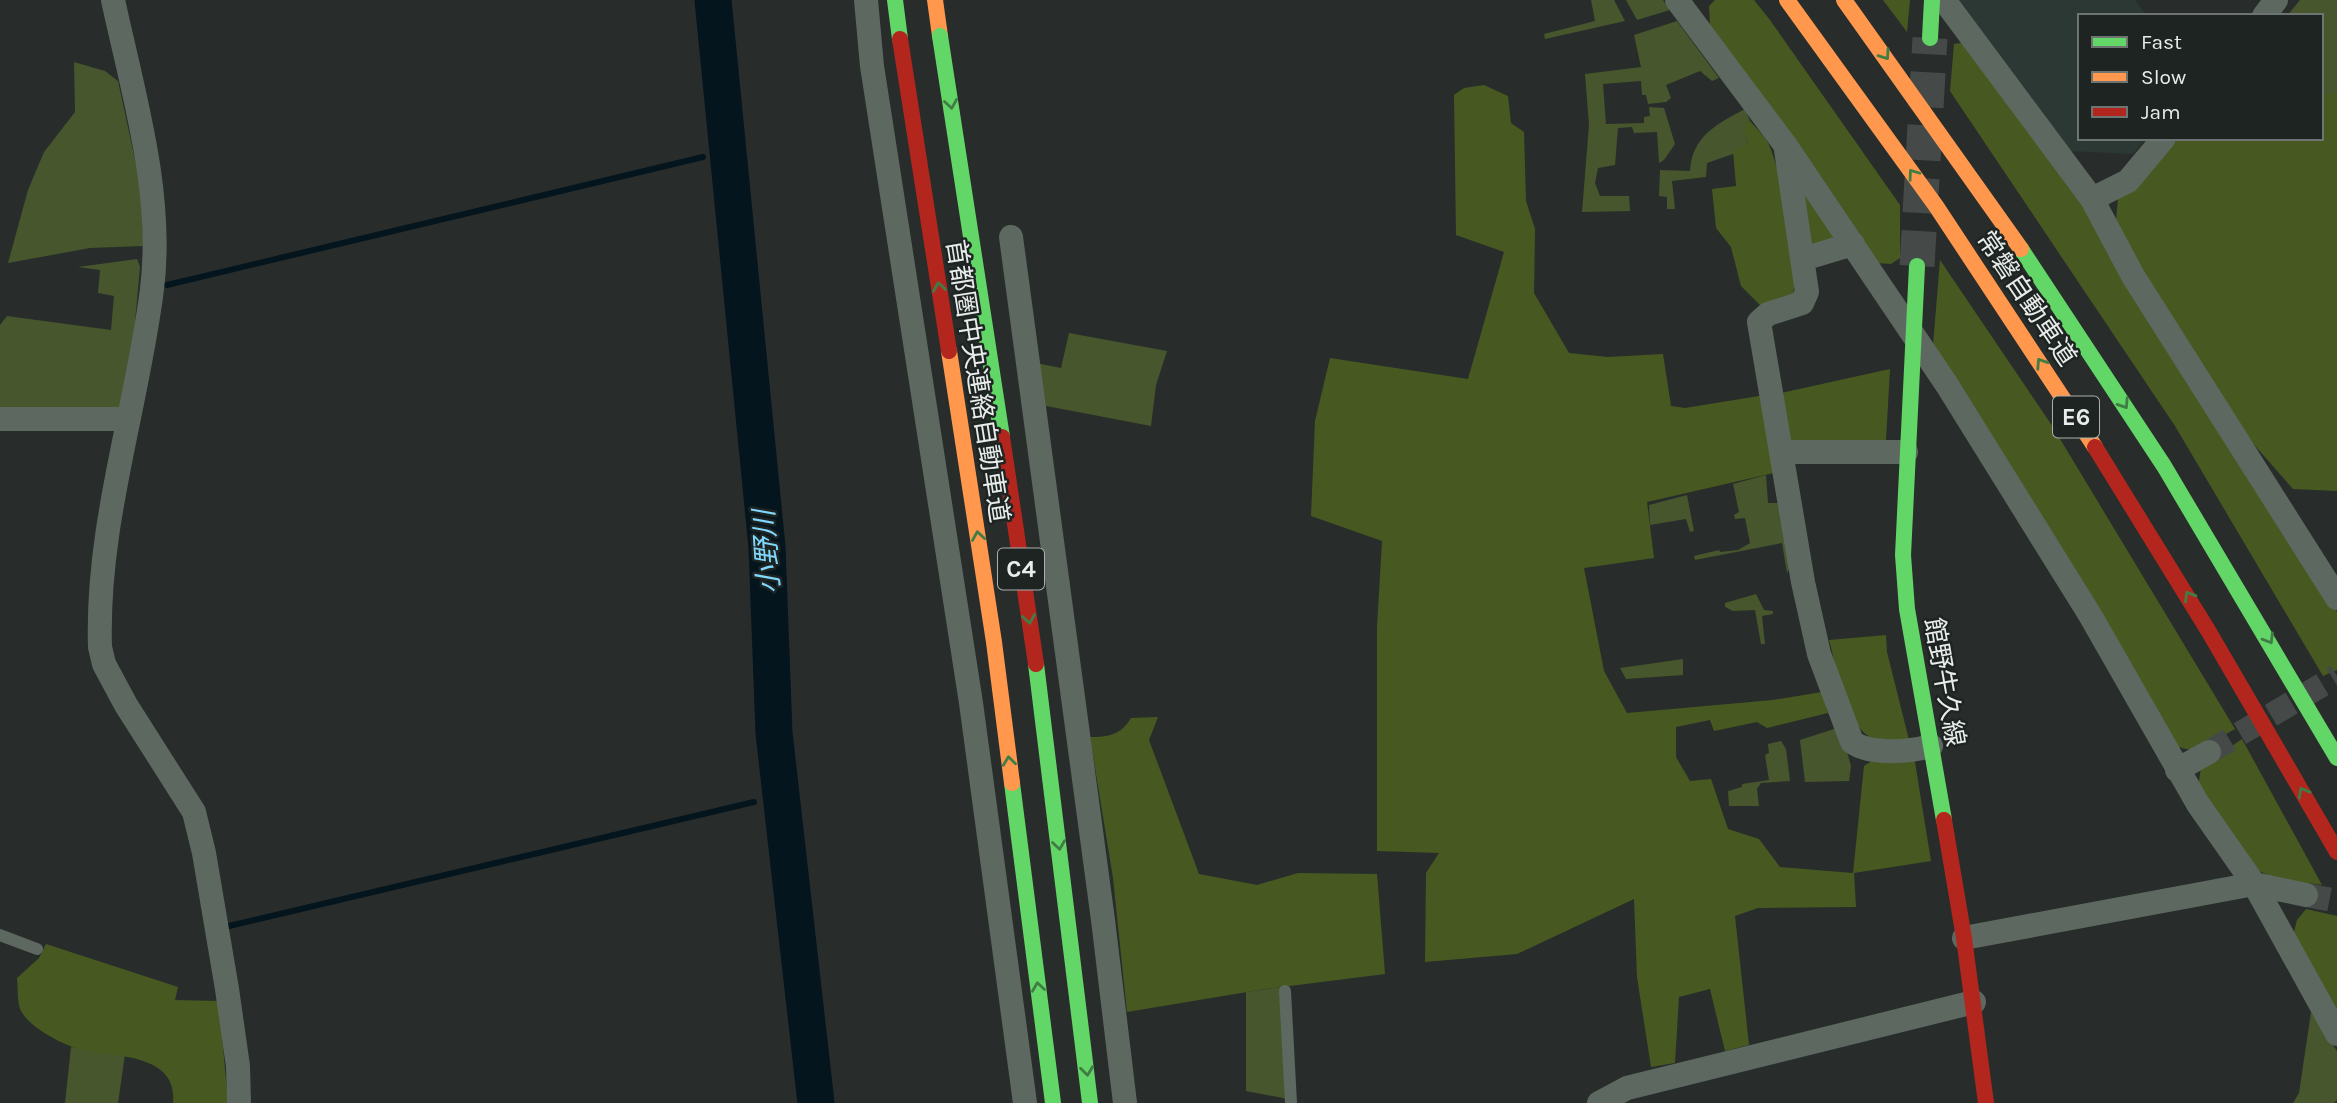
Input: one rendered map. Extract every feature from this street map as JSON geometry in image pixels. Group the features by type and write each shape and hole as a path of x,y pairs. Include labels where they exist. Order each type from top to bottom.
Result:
{"main road":[{"name":"首都圏中央連絡自動車道","path":"895,0 994,642 1053,1103"},
{"name":"首都圏中央連絡自動車道","path":"935,0 1032,636 1090,1103"},
{"name":"常磐自動車道","path":"1787,0 1935,205 2156,540 2337,852"},
{"name":"常磐自動車道","path":"1844,0 2070,321 2191,509 2337,758"},
{"path":"1930,38 1932,0"},
{"name":"館野牛久線","path":"1917,266 1906,452 1903,555 1907,609 1964,939 1986,1103"}],"street":[{"path":"113,0 148,171 154,258 150,300 106,536 100,647 104,664 126,705 194,812 204,853 227,989 238,1066 239,1103"},
{"path":"866,0 872,65 971,703 1025,1103"},
{"path":"1944,0 2092,199 2133,276 2337,598"},
{"path":"1687,4 1947,385 2090,615 2177,770 2254,884 2337,1034"},
{"path":"2092,199 2128,181 2162,140"},
{"path":"1786,146 1807,292 1802,303 1768,314 1759,322 1803,582 1819,654 1853,742 1862,748 1917,750 1931,746"},
{"path":"1011,237 1103,919 1125,1103"},
{"path":"1803,260 1853,244"},
{"path":"913,323 1020,306"},
{"path":"0,419 128,419"},
{"path":"1782,452 1906,452"},
{"path":"2177,770 2208,752"},
{"path":"1964,939 2254,884 2306,895"},
{"path":"1600,1103 1627,1088 1974,1002"}],"lane":[{"path":"0,936 37,949"},
{"path":"1285,991 1291,1103"}],"shaded area":[{"path":"1959,0 2135,0 2146,14 2078,14 2078,140 2144,140 2133,154 2066,151"}],"green space":[{"path":"1591,0 1614,0 1625,21 1545,39 1544,34 1595,21"},
{"path":"1626,0 1663,0 1670,10 1637,20"},
{"path":"1715,0 1754,0 1770,20 1900,205 1900,258 1891,264 1877,263 1710,25 1709,6"},
{"path":"1883,0 1910,0 1907,32"},
{"path":"2300,0 2337,0 2337,93 2323,93 2323,14 2289,14"},
{"path":"1677,21 1719,78 1712,81 1700,71 1666,85 1671,98 1666,102 1648,104 1646,95 1642,95 1641,81 1603,84 1606,124 1644,123 1644,117 1650,116 1649,107 1664,108 1675,144 1659,163 1657,132 1634,133 1632,127 1618,128 1615,165 1598,168 1595,183 1600,196 1629,196 1630,211 1582,212 1589,125 1585,74 1641,67 1634,35"},
{"path":"1961,43 1974,51 2070,179 2337,612 2337,670 2323,676 2175,426 1950,91 1954,44"},
{"path":"74,62 105,71 118,81 141,187 143,246 90,248 8,263 28,190 44,152 75,112"},
{"path":"1484,85 1508,96 1511,123 1524,132 1526,201 1535,229 1534,293 1569,353 1608,357 1663,354 1671,406 1685,408 1765,395 1778,472 1647,502 1654,558 1584,568 1604,671 1627,713 1773,700 1822,692 1828,713 1767,728 1757,722 1714,731 1710,720 1676,727 1676,757 1690,781 1711,779 1728,829 1759,839 1780,867 1853,873 1864,766 1875,759 1914,756 1931,861 1854,873 1856,907 1758,908 1735,916 1749,1045 1725,1051 1710,989 1679,997 1675,1063 1651,1067 1637,977 1634,899 1517,954 1425,962 1426,873 1439,853 1377,851 1377,627 1382,541 1311,516 1315,421 1330,358 1468,379 1504,252 1456,235 1454,95 1464,88"},
{"path":"2323,93 2337,93 2337,491 2293,489 2250,440 2140,269 2116,220 2118,198 2177,140 2323,140"},
{"path":"1745,109 1750,121 1743,125 1748,143 1733,154 1707,163 1706,177 1672,181 1675,209 1667,209 1667,197 1659,196 1660,170 1690,171 1696,149 1708,132"},
{"path":"1750,121 1767,140 1776,163 1793,241 1793,296 1764,309 1741,286 1731,247 1716,228 1712,189 1736,186 1733,151 1748,143 1742,125"},
{"path":"1798,183 1837,235 1815,248 1809,243"},
{"path":"137,259 140,267 134,333 120,408 0,410 0,325 7,316 111,330 114,296 98,293 100,270 78,267"},
{"path":"1940,260 2051,424 2235,729 2197,749 2181,748 2174,743 1933,345"},
{"path":"1069,333 1167,351 1156,385 1151,426 1041,405 1036,363 1061,368"},
{"path":"1890,369 1886,440 1794,444 1789,441 1781,393"},
{"path":"1766,475 1768,503 1782,503 1792,564 1787,573 1782,543 1695,560 1694,556 1719,550 1738,550 1750,543 1745,518 1735,519 1734,515 1739,512 1733,484"},
{"path":"1687,495 1694,531 1690,532 1686,519 1650,525 1649,505"},
{"path":"1756,594 1764,610 1773,611 1773,614 1762,616 1765,644 1761,644 1755,610 1733,611 1725,607 1725,603"},
{"path":"1886,635 1887,652 1909,740 1874,739 1854,720 1843,693 1829,640"},
{"path":"1683,659 1683,675 1626,679 1620,668"},
{"path":"1158,717 1149,740 1199,874 1257,885 1298,873 1377,874 1385,974 1265,989 1127,1012 1113,878 1090,737 1114,734 1131,718"},
{"path":"1840,727 1851,766 1849,781 1805,782 1800,740"},
{"path":"2242,739 2322,885 2276,879 2259,871 2198,787 2201,768"},
{"path":"1781,741 1786,749 1790,781 1761,783 1757,789 1759,806 1729,806 1728,791 1742,787 1742,784 1769,780 1765,755 1769,753 1768,744"},
{"path":"2306,909 2337,916 2337,1013 2293,936 2297,920"},
{"path":"46,944 178,987 175,1000 219,1001 228,1103 173,1103 171,1085 163,1072 150,1064 134,1058 70,1046 30,1022 20,1008 17,978 39,958"},
{"path":"1281,987 1288,1099 1246,1091 1246,992"},
{"path":"2311,1012 2337,1051 2337,1100 2334,1103 2293,1103 2299,1093"},
{"path":"71,1047 125,1054 118,1103 65,1103"}],"waterway":[{"name":"小野川","path":"713,0 767,547 774,733 816,1103"},
{"name":"小野川","path":"725,150 729,149"},
{"path":"167,285 703,157"},
{"path":"229,926 754,802"}],"tunnel":[{"path":"1917,266 1930,38"},
{"path":"2209,752 2337,676"},
{"path":"2306,895 2337,901"}],"traffic: fast":[{"path":"895,0 900,39"},
{"path":"1930,38 1932,0"},
{"path":"940,36 1002,437"},
{"path":"2021,249 2164,466 2337,758"},
{"path":"1917,266 1903,555 1907,609 1944,820"},
{"path":"1036,664 1090,1103"},
{"path":"1012,783 1053,1103"}],"traffic: slow":[{"path":"935,0 940,36"},
{"path":"1787,0 1936,206 2095,447"},
{"path":"1844,0 2021,249"},
{"path":"949,351 994,642 1012,783"}],"traffic: jam":[{"path":"900,39 949,351"},
{"path":"1002,437 1036,664"},
{"path":"2095,447 2209,632 2337,852"},
{"path":"1944,820 1964,938 1986,1103"}]}
